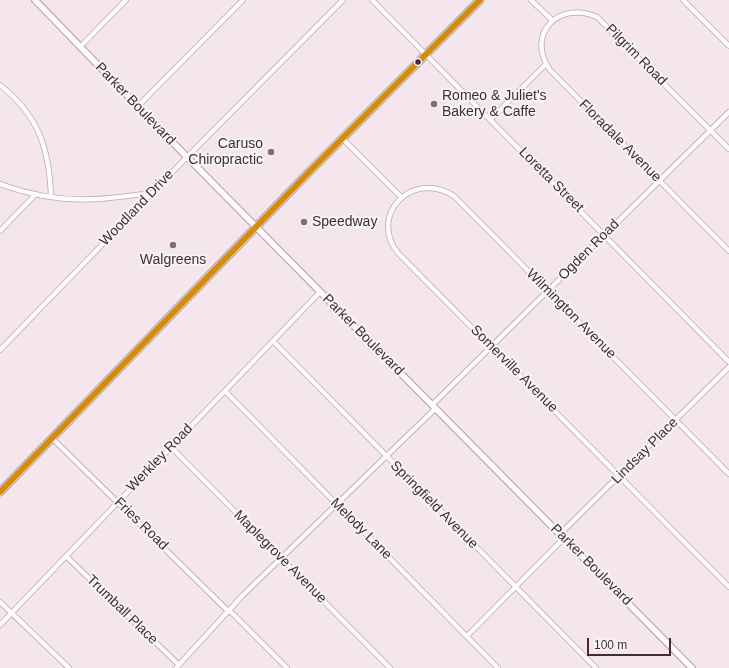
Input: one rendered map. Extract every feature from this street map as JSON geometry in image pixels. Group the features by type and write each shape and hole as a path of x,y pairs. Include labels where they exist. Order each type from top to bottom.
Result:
{"main road":[{"path":"0,492 309,172 480,0"}],"street":[{"name":"Parker Boulevard","path":"35,0 187,157 692,668"},
{"path":"80,47 126,0"},
{"path":"138,106 243,0"},
{"name":"Woodland Drive","path":"0,350 187,157 343,0"},
{"name":"Loretta Street","path":"372,0 729,362"},
{"path":"531,0 552,20"},
{"path":"683,0 729,46"},
{"name":"Pilgrim Road","path":"552,20 561,14 576,11 585,12 597,17 729,149"},
{"name":"Floradale Avenue","path":"552,20 544,30 542,37 542,52 546,64 550,70 729,251"},
{"path":"491,119 546,64"},
{"path":"0,84 15,97 37,128 46,153 50,196"},
{"name":"Ogden Road","path":"177,666 228,610 386,456 491,346 729,112"},
{"path":"343,139 401,197"},
{"path":"0,184 36,194 70,199 97,199 152,193"},
{"name":"Wilmington Avenue","path":"401,197 410,191 426,187 447,192 454,196 729,474"},
{"path":"0,231 36,194"},
{"name":"Somerville Avenue","path":"401,197 390,218 389,234 394,247 729,587"},
{"name":"Werkley Road","path":"0,625 320,292"},
{"name":"Springfield Avenue","path":"273,341 596,668"},
{"name":"Lindsay Place","path":"467,636 516,587 619,476 729,368"},
{"name":"Melody Lane","path":"225,391 498,668"},
{"name":"Fries Road","path":"52,438 287,668"},
{"name":"Maplegrove Avenue","path":"171,447 390,668"},
{"name":"Trumball Place","path":"66,556 177,666"},
{"path":"0,602 70,668"}],"transit line":[{"path":"0,492 309,172 480,0"}],"place":[{"name":"Romeo & Juliet's Bakery & Caffe","path":"434,104"},
{"name":"Caruso Chiropractic","path":"271,152"},
{"name":"Speedway","path":"304,222"},
{"name":"Walgreens","path":"173,245"}]}
